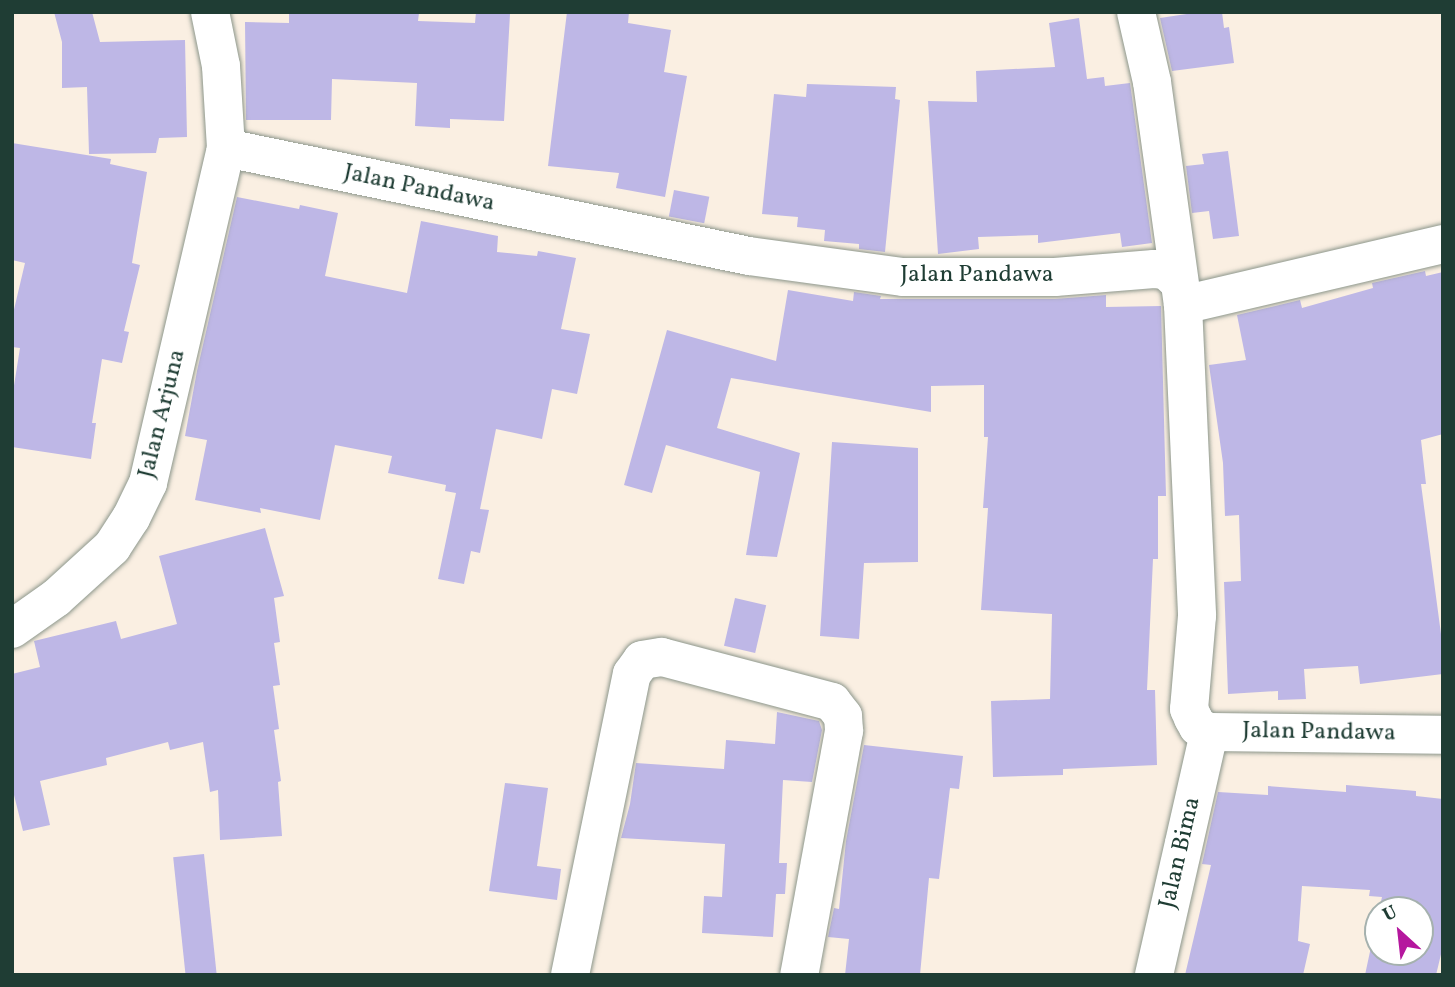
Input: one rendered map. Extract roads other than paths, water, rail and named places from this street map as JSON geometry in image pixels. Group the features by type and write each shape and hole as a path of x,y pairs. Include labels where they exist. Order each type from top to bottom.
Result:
{"street":[{"path":"210,12 221,66 226,148"},
{"path":"1136,12 1152,82 1181,293 1443,244"},
{"name":"Jalan Pandawa","path":"226,148 749,256 903,277 1055,277 1166,270 1181,293 1198,616 1189,709 1198,727 1209,732 1443,735"},
{"name":"Jalan Arjuna","path":"12,629 56,598 112,547 131,519 148,483 226,148"},
{"path":"570,975 632,674 642,660 651,657 662,657 832,702 843,716 844,731 799,975"},
{"name":"Jalan Bima","path":"1154,975 1209,732"}]}
